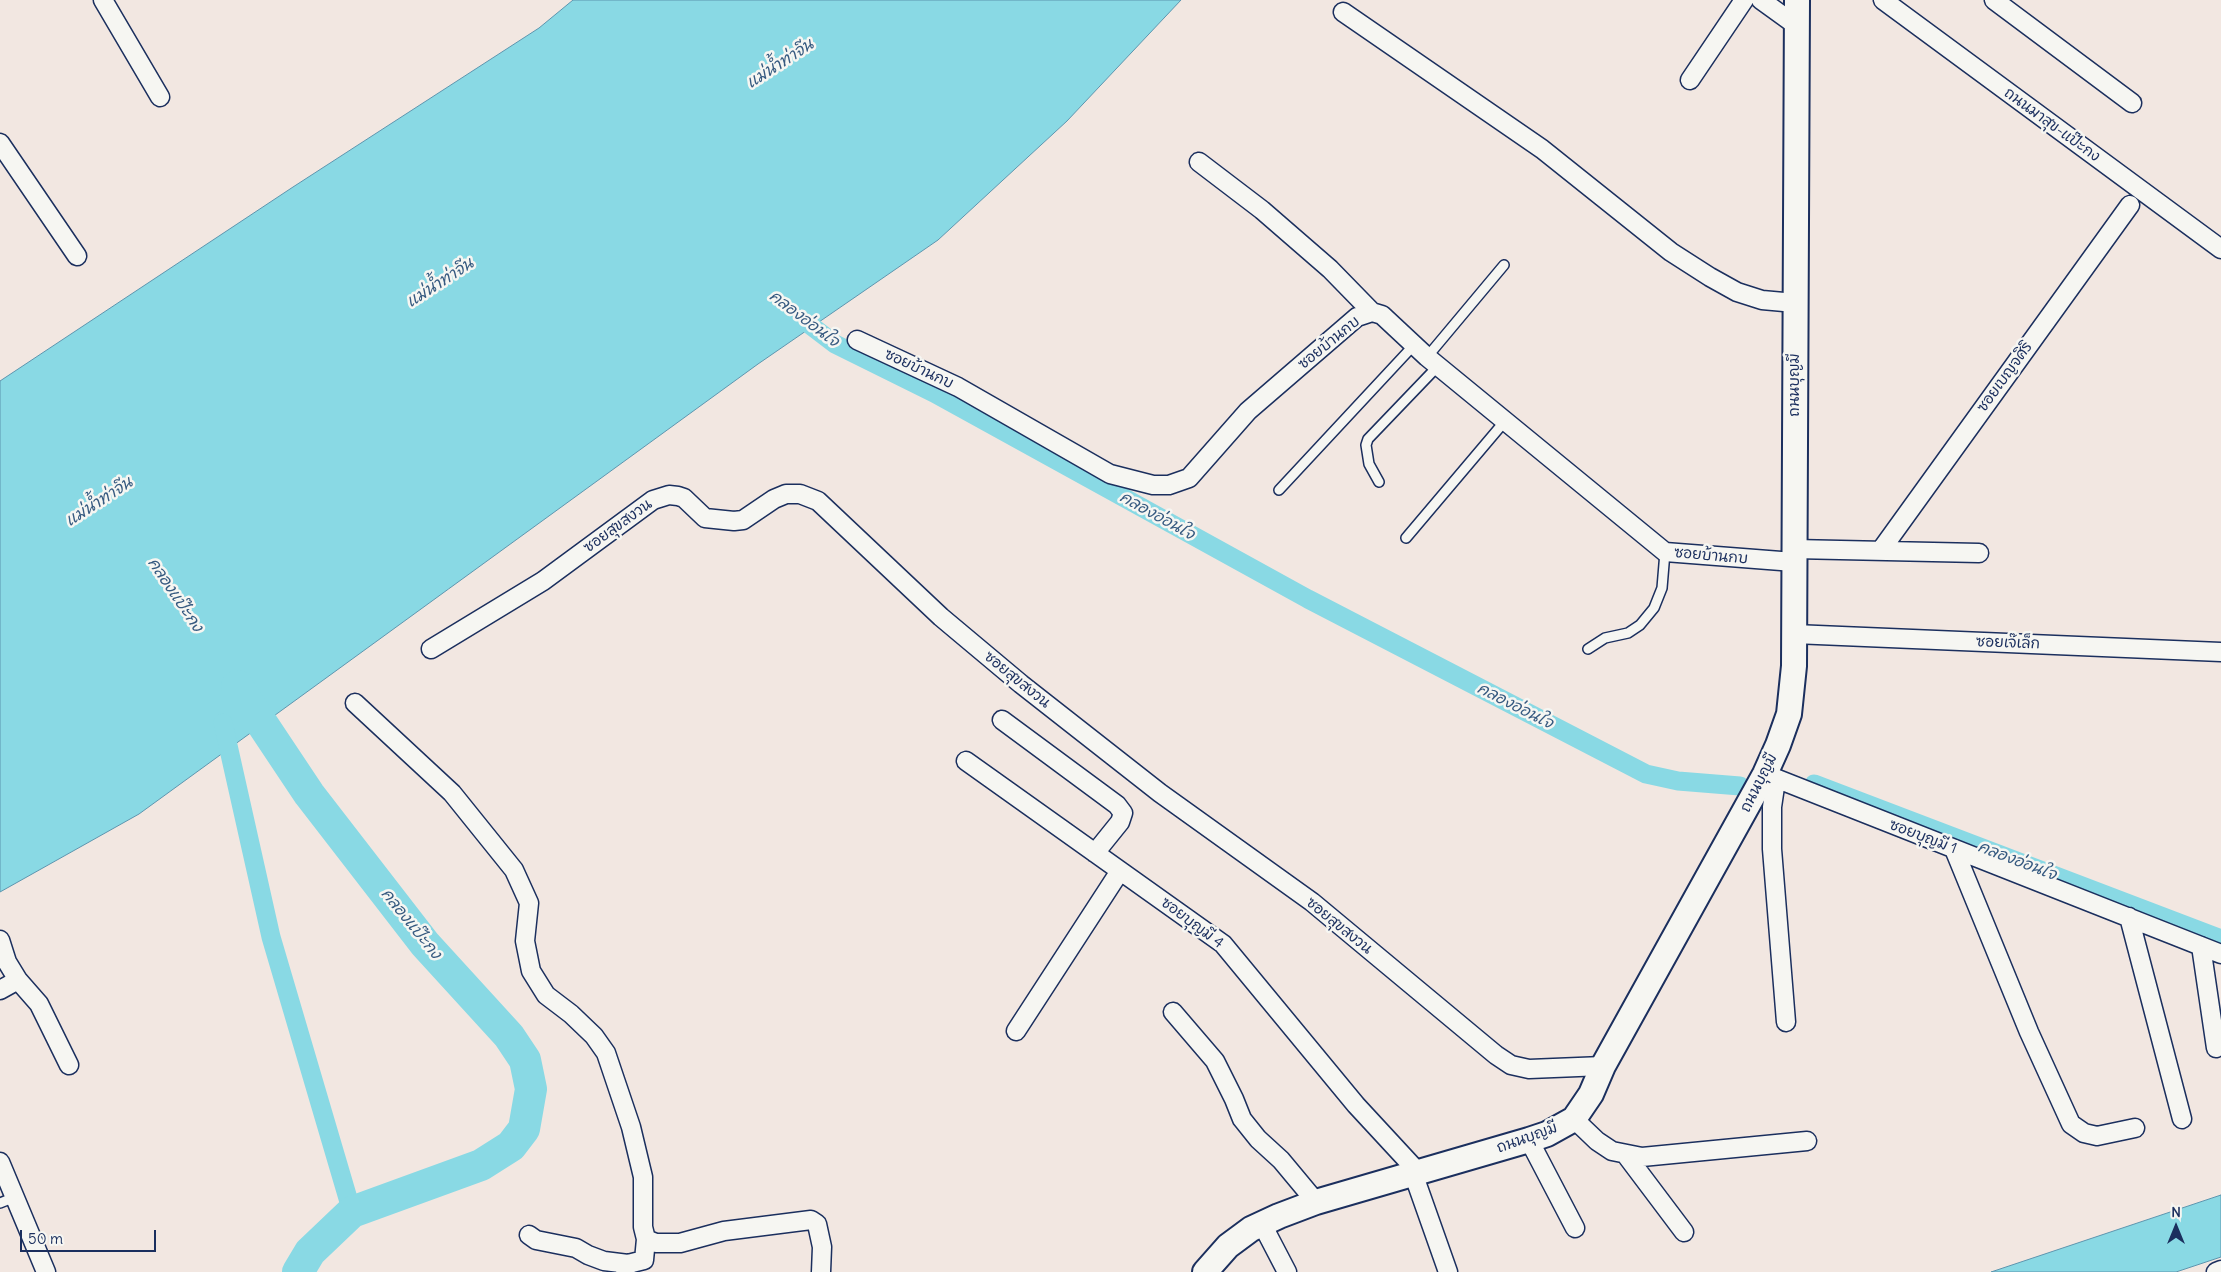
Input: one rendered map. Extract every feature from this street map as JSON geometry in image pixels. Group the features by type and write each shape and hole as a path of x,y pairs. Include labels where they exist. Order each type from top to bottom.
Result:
{"street":[{"path":"103,0 160,97"},
{"path":"1690,80 1744,0"},
{"path":"1761,0 1796,26"},
{"name":"ถนนบุญมี","path":"1205,1272 1228,1246 1262,1224 1316,1202 1547,1134 1574,1119 1591,1094 1603,1066 1770,777 1778,745 1789,714 1794,666 1797,0"},
{"name":"ถนนมาสุข-แป๊ะกง","path":"1883,0 2221,249"},
{"path":"1994,0 2132,103"},
{"path":"1343,12 1542,149 1672,252 1702,272 1737,292 1762,300 1795,303"},
{"path":"0,143 77,256"},
{"path":"1199,162 1262,210 1330,269 1372,312"},
{"name":"ซอยเบญจศิริ","path":"1881,550 2130,205"},
{"name":"ซอยบ้านกบ","path":"857,340 958,387 1110,474 1153,485 1169,485 1189,478 1248,411 1357,317 1372,312 1382,315 1433,361 1665,552 1794,556"},
{"name":"ซอยสุขสงวน","path":"431,649 543,581 653,500 669,495 678,496 684,498 705,518 734,521 743,520 774,499 786,494 800,494 818,501 941,617 1021,684 1160,793 1312,902 1496,1055 1511,1065 1529,1069 1603,1066"},
{"path":"1794,556 1881,550 1979,553"},
{"name":"ซอยเจ๊เล็ก","path":"1794,634 2221,652"},
{"path":"355,703 452,793 514,870 529,903 525,941 531,971 546,995 572,1014 594,1036 606,1053 631,1127 642,1177 642,1227 646,1238 644,1260 627,1268 588,1255 576,1248 543,1242 529,1236"},
{"path":"1002,720 1117,805 1123,813 1120,822 1095,853"},
{"name":"ซอยบุญมี 4","path":"966,761 1223,944 1356,1106 1416,1172"},
{"path":"1770,777 1772,849 1786,1022"},
{"name":"ซอยบุญมี 1","path":"1770,777 2221,954"},
{"path":"1954,849 2029,1032 2072,1124 2084,1133 2097,1136 2136,1128"},
{"path":"1016,1031 1120,871"},
{"path":"2129,917 2182,1119"},
{"path":"0,940 6,962 18,980 39,1004 69,1065"},
{"path":"2201,946 2216,1048"},
{"path":"0,990 18,980"},
{"path":"1173,1012 1214,1061 1234,1098 1242,1119 1258,1139 1282,1160 1316,1202"},
{"path":"1574,1119 1597,1141 1612,1151 1642,1157 1807,1141"},
{"path":"1529,1140 1575,1228"},
{"path":"1626,1155 1684,1232"},
{"path":"0,1162 7,1200 46,1272"},
{"path":"1416,1172 1448,1272"},
{"path":"646,1238 656,1243 680,1243 724,1231 811,1220 817,1224 822,1247 821,1272"},
{"path":"1262,1224 1287,1272"},
{"path":"2216,1272 2221,1270"}],"lane":[{"path":"1379,482 1369,464 1366,444 1368,438 1433,361 1504,265"},
{"path":"1279,490 1414,345"},
{"path":"1406,538 1505,421"},
{"path":"1588,649 1605,638 1628,633 1640,625 1654,608 1662,588 1665,552"}],"water":[{"name":"แม่น้ำท่าจีน","path":"573,0 1181,0 1067,121 938,240 758,364 139,814 0,892 0,381 293,187 539,28"},
{"path":"2221,1195 2221,1257 2176,1272 1991,1272"}],"waterway":[{"name":"คลองอ่อนใจ","path":"793,312 835,344 934,393 1308,599 1646,774 1678,781 1740,786"},
{"name":"คลองแป๊ะกง","path":"237,686 309,794 425,944 509,1036 525,1060 531,1089 524,1129 511,1146 481,1165 352,1212 310,1252 298,1272"},
{"path":"223,723 271,937 352,1212"},
{"name":"คลองอ่อนใจ","path":"1814,784 2221,939"}]}
